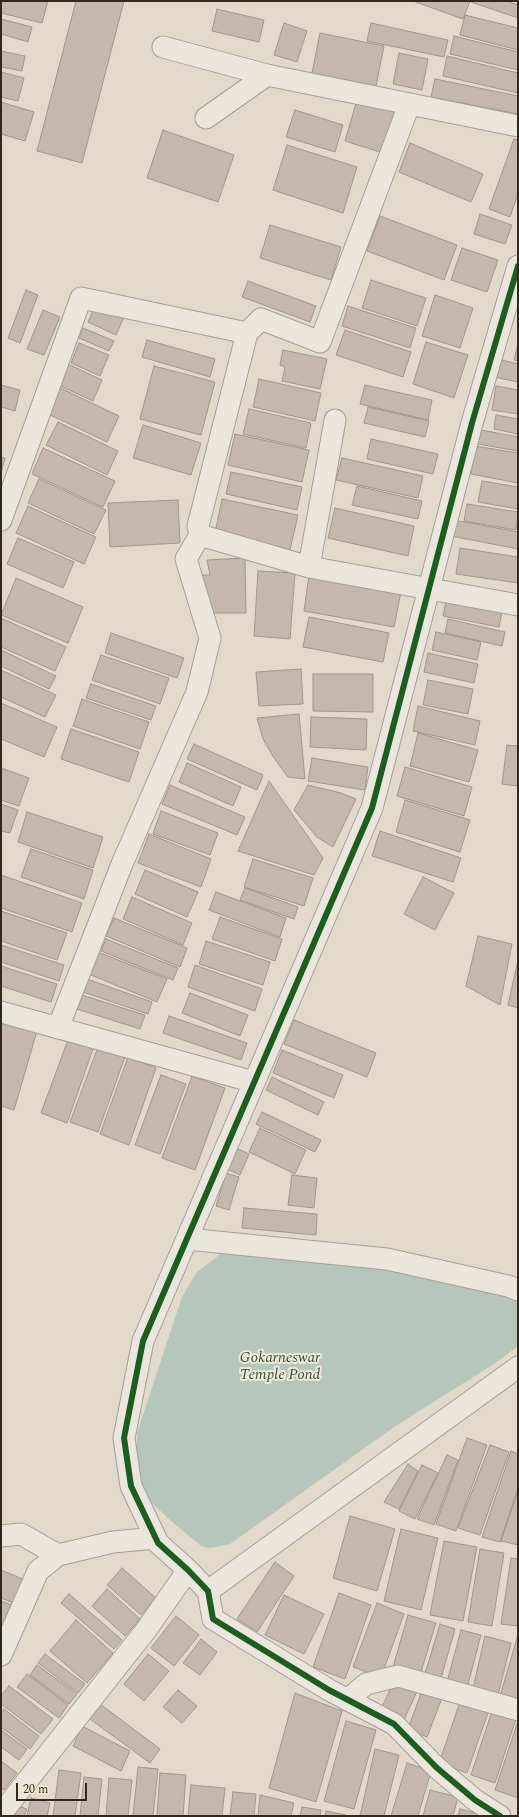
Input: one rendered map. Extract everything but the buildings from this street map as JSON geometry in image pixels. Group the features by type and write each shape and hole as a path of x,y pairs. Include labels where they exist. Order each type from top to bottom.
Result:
{"street":[{"path":"163,47 267,74 409,105 485,118 518,126"},
{"path":"206,118 267,74"},
{"path":"58,1028 122,864 197,692 210,638 186,559 200,535 198,526 247,333 261,319 320,342 409,105"},
{"path":"500,1816 475,1800 437,1768 394,1724 347,1700 213,1619 208,1591 188,1570 158,1543 131,1486 124,1438 143,1341 372,808 472,423 518,266"},
{"path":"1,520 81,298 247,333"},
{"path":"309,566 335,420"},
{"path":"200,535 309,566 429,590 518,605"},
{"path":"1,1012 254,1082"},
{"path":"187,1239 387,1258 508,1286 518,1290"},
{"path":"208,1591 518,1367"},
{"path":"1,1536 21,1534 58,1555"},
{"path":"1,1655 38,1571 58,1555 113,1542 156,1538"},
{"path":"1,1814 146,1630 188,1570"},
{"path":"347,1700 366,1684 398,1676 518,1710"}],"water":[{"name":"Gokarneswar Temple Pond","path":"223,1252 362,1260 518,1297 518,1346 494,1364 394,1427 230,1544 210,1548 201,1546 171,1521 145,1496 136,1476 136,1454 138,1430 182,1297 196,1273"}],"cycle path":[{"path":"500,1816 475,1800 437,1768 394,1724 329,1690 213,1619 208,1591 188,1570 158,1543 131,1486 124,1438 143,1341 372,808 472,423 518,266"}]}
